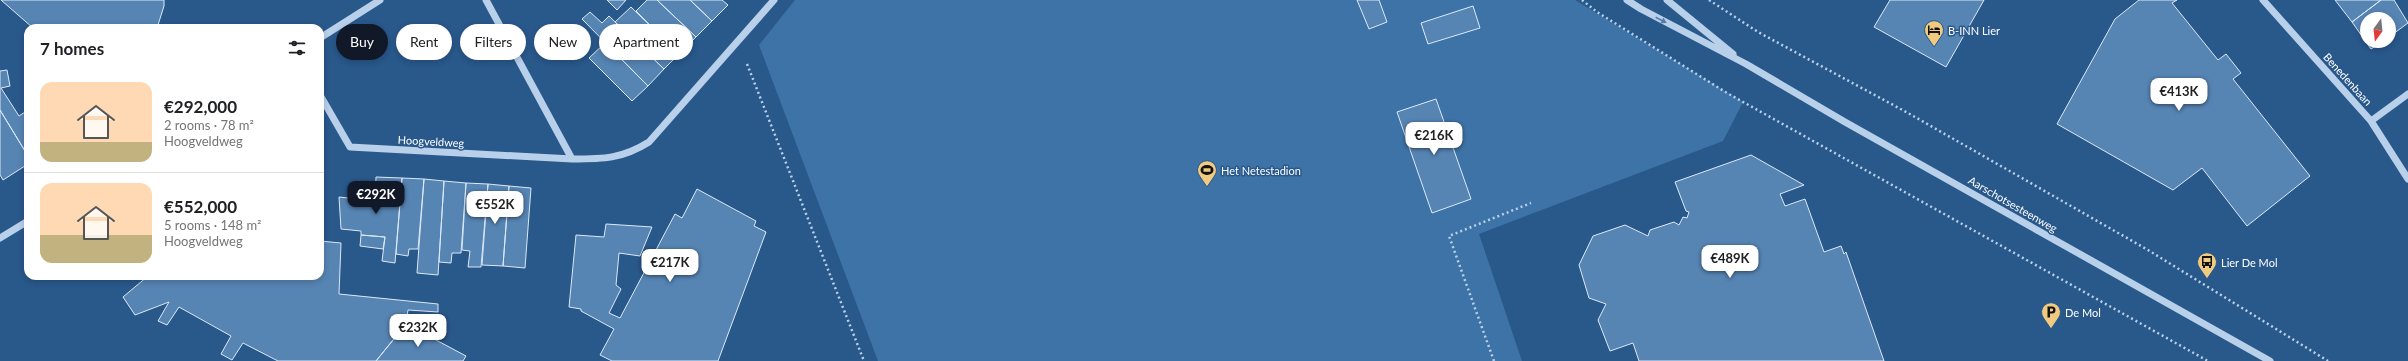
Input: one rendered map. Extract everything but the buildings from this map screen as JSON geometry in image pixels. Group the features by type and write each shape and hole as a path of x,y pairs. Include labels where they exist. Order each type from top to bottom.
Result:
{"street":[{"path":"324,35 380,0"},
{"path":"486,0 572,159"},
{"name":"Hoogveldweg","path":"324,102 350,147 572,159 618,157 633,152 649,142 774,0"},
{"name":"Aarschotsesteenweg","path":"1627,0 1641,9 1746,64 1844,122 2270,361"},
{"name":"Aarschotsesteenweg","path":"1667,0 1746,64"},
{"name":"Benedenbaan","path":"2263,0 2371,121 2408,179"},
{"path":"2371,121 2408,94"},
{"path":"0,238 24,223"}],"path":[{"path":"1582,0 1597,12 1728,92 2208,361"},
{"path":"1709,0 1758,32 1908,113 2148,250 2328,361"},
{"path":"738,42 864,361"},
{"path":"1494,361 1450,236 1531,203"}],"shaded area":[{"name":"Het Netestadion","path":"795,0 1575,0 1743,102 1723,141 1479,234 1522,361 878,361 759,45"}],"place":[{"name":"B-INN Lier","path":"1934,47"},
{"name":"Het Netestadion","path":"1207,187"},
{"name":"Lier De Mol","path":"2207,279"},
{"name":"De Mol","path":"2051,329"}]}
